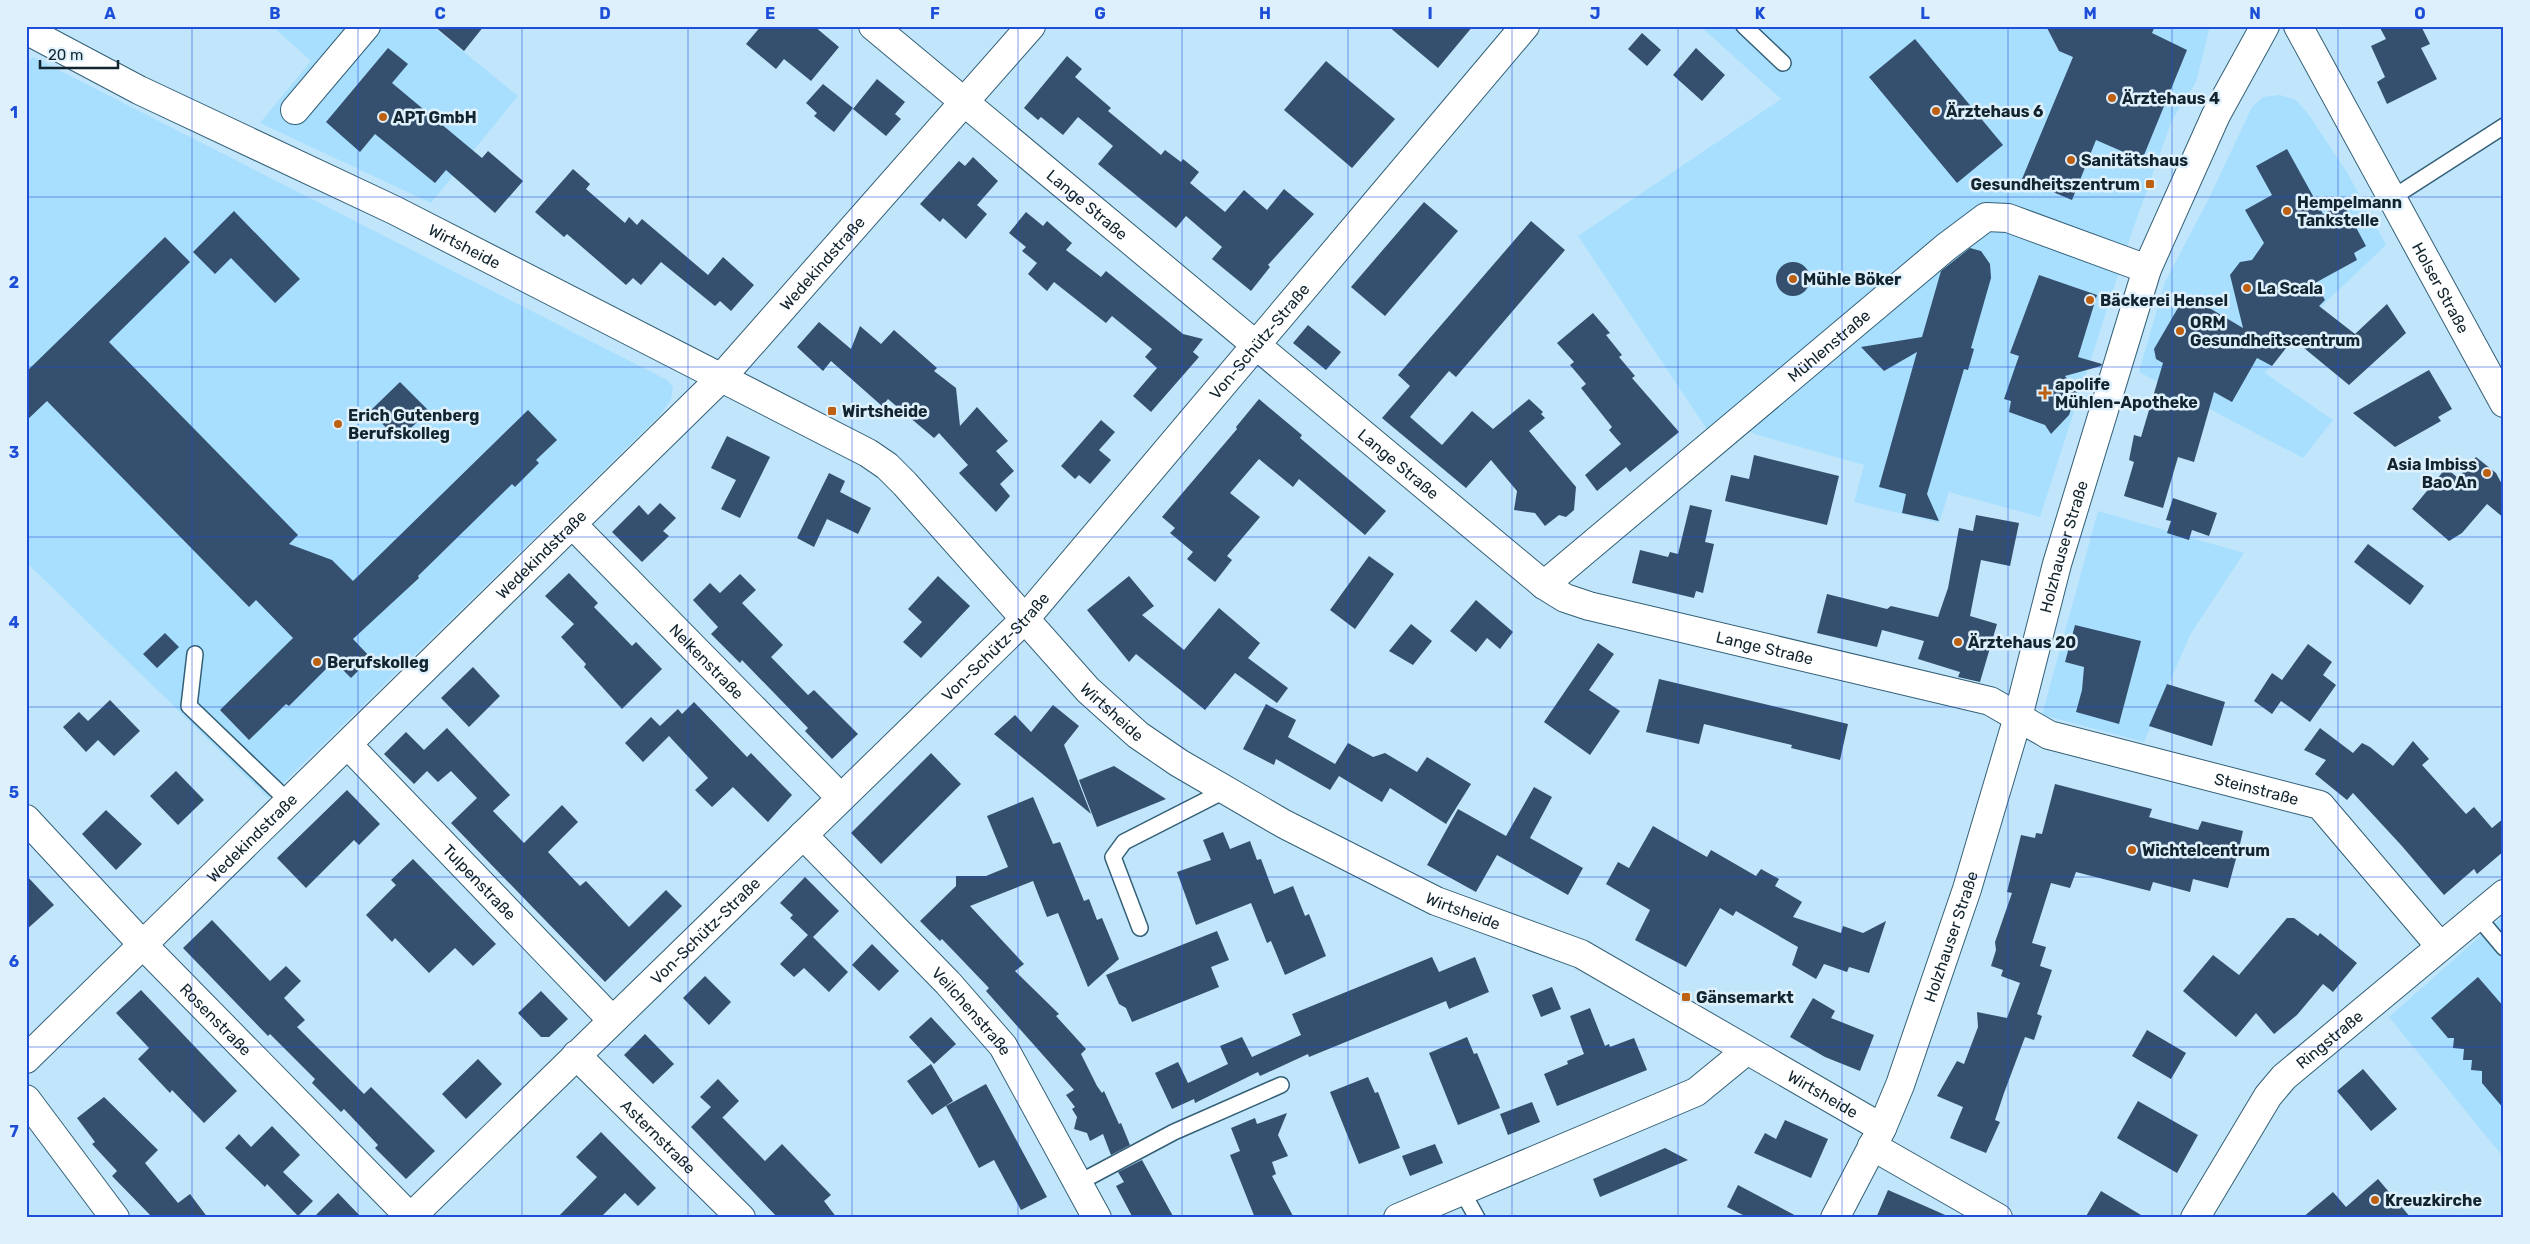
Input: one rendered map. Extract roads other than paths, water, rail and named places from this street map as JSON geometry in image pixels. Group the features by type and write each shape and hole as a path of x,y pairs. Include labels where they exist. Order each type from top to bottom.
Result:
{"street":[{"path":"295,110 366,26"},
{"name":"Lange Straße","path":"873,26 1544,585 1565,598 1590,606 1990,701 2018,717"},
{"name":"Wedekindstraße","path":"26,1059 721,378 965,104 1031,26"},
{"name":"Von-Schütz-Straße","path":"410,1217 1024,620 1524,26"},
{"name":"Holzhauser Straße","path":"1835,1218 1877,1137 1900,1084 1967,889 2018,717 2057,564 2147,269 2216,115 2265,26"},
{"name":"Holser Straße","path":"2298,26 2501,392"},
{"name":"Wirtsheide","path":"26,30 139,90 394,210 721,378 816,424 868,453 887,466 1088,690 1138,736 1284,824 1436,901 1581,954 1746,1051 1998,1218"},
{"name":"Mühlenstraße","path":"1544,585 1946,247 1986,217 2008,218 2147,269"},
{"name":"Nelkenstraße","path":"573,525 841,798"},
{"name":"Steinstraße","path":"2018,717 2049,735 2320,805 2440,946"},
{"name":"Tulpenstraße","path":"348,745 612,1020"},
{"name":"Rosenstraße","path":"26,819 143,946 410,1217"},
{"name":"Veilchenstraße","path":"803,836 948,983 1004,1046 1097,1218"},
{"name":"Ringstraße","path":"2195,1218 2268,1096 2284,1077 2504,894"},
{"path":"1398,1218 1696,1092 1746,1051"},
{"name":"Asternstraße","path":"576,1055 741,1218"},
{"path":"26,1099 115,1218"}],"lane":[{"path":"1744,26 1783,63"},
{"path":"2392,198 2504,126"},
{"path":"195,654 189,706 289,802"},
{"path":"1140,928 1113,857 1124,842 1226,790"},
{"path":"2477,916 2504,948"},
{"path":"1078,1183 1174,1132 1281,1085"},
{"path":"1462,1191 1477,1218"}],"place":[{"name":"Ärztehaus 4","path":"2112,98"},
{"name":"Ärztehaus 6","path":"1936,111"},
{"name":"APT GmbH","path":"383,117"},
{"name":"Sanitätshaus","path":"2071,160"},
{"name":"Gesundheitszentrum","path":"2150,184"},
{"name":"Hempelmann Tankstelle","path":"2287,211"},
{"name":"Mühle Böker","path":"1793,279"},
{"name":"La Scala","path":"2247,288"},
{"name":"Bäckerei Hensel","path":"2090,300"},
{"name":"ORM Gesundheitscentrum","path":"2180,331"},
{"name":"apolife Mühlen-Apotheke","path":"2045,393"},
{"name":"Wirtsheide","path":"832,411"},
{"name":"Erich Gutenberg Berufskolleg","path":"338,424"},
{"name":"Asia Imbiss Bao An","path":"2487,473"},
{"name":"Ärztehaus 20","path":"1958,642"},
{"name":"Berufskolleg","path":"317,662"},
{"name":"Wichtelcentrum","path":"2132,850"},
{"name":"Gänsemarkt","path":"1686,997"},
{"name":"Kreuzkirche","path":"2375,1200"}]}
